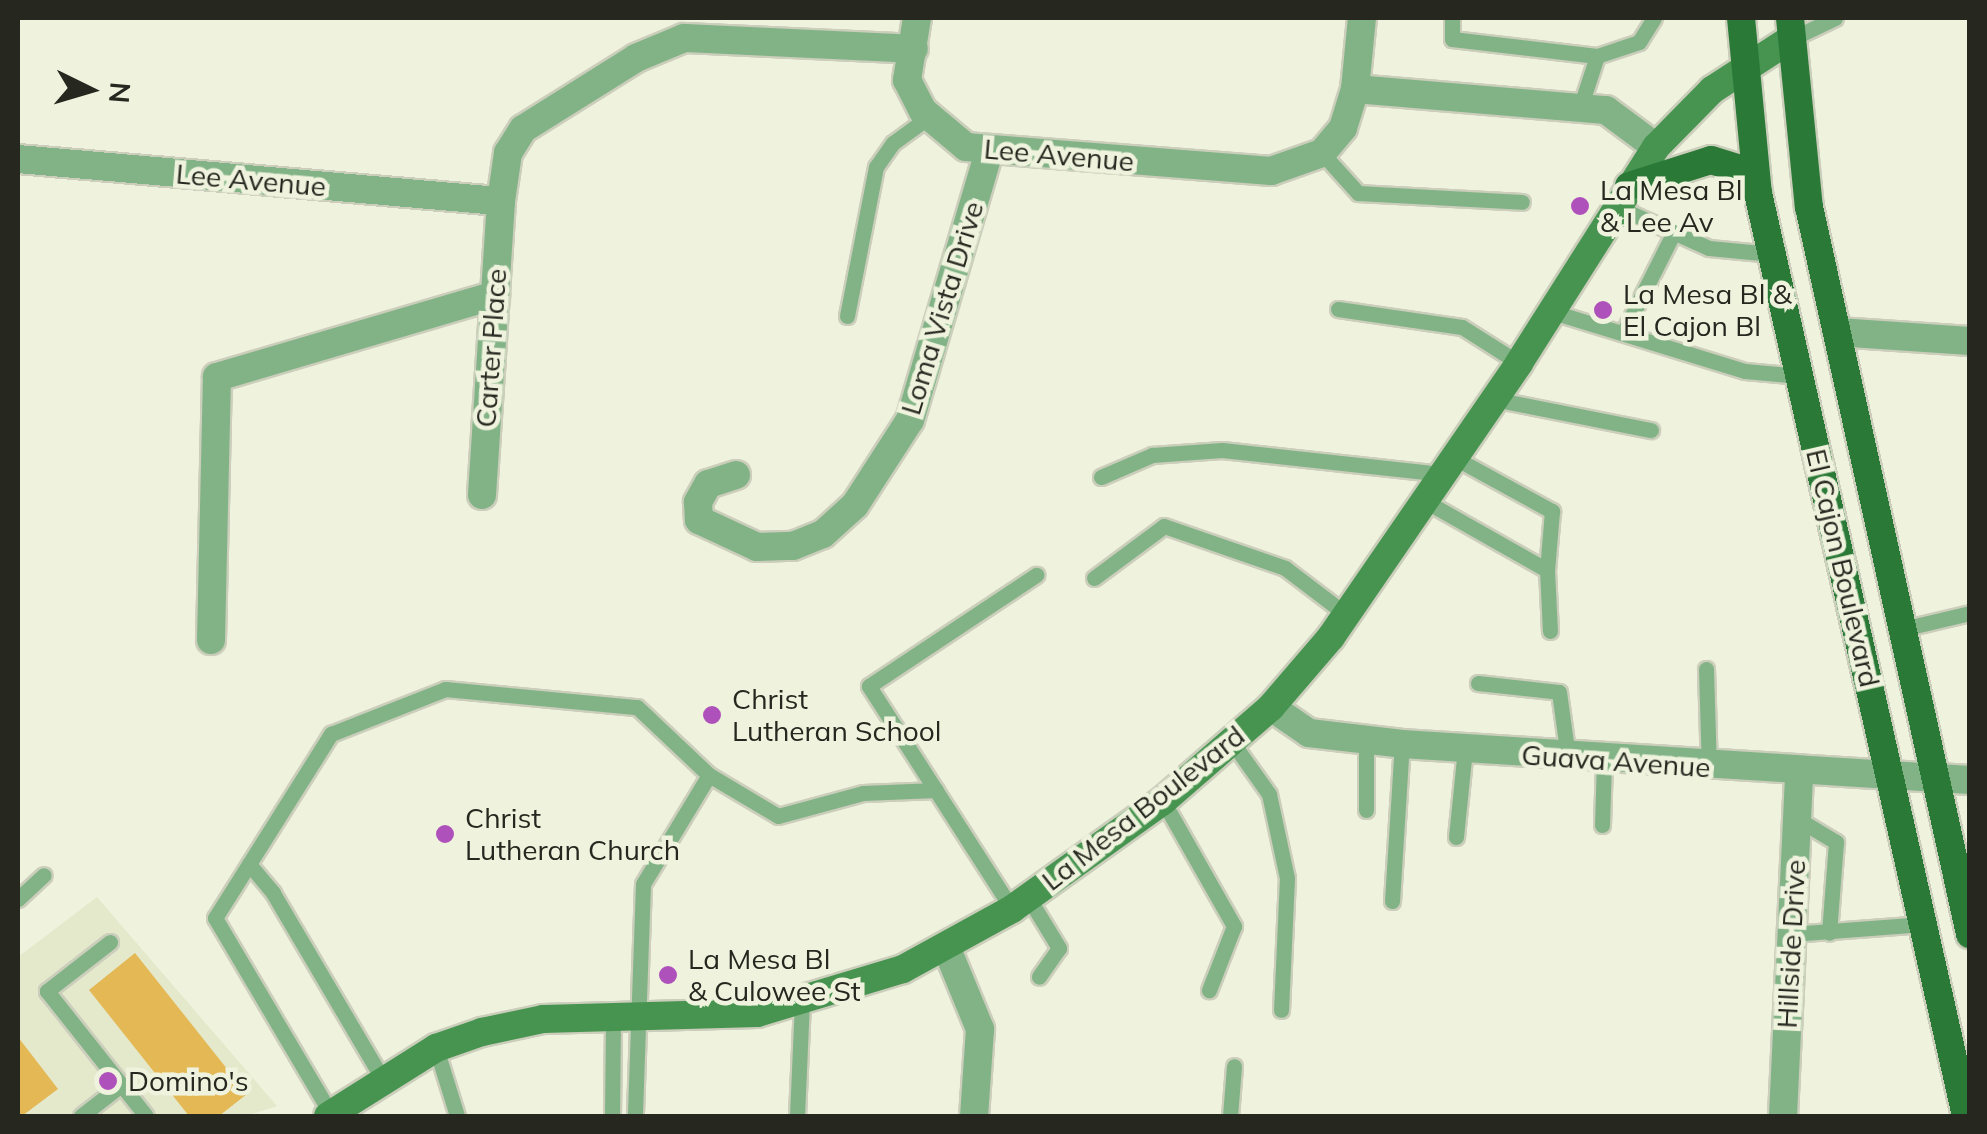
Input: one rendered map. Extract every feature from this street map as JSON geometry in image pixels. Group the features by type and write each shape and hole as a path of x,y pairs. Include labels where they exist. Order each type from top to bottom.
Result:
{"main road":[{"name":"El Cajon Boulevard","path":"1741,18 1742,70 1758,193 1966,1116"},
{"name":"El Cajon Boulevard","path":"1790,29 1800,158 1970,934"},
{"name":"La Mesa Boulevard","path":"330,1115 382,1078 436,1048 543,1018 708,1018 802,1003 947,948 1020,903 1162,800 1271,707 1347,615 1553,312 1656,146 1696,104 1790,29"},
{"path":"1622,196 1711,160 1738,168 1758,193"}],"street":[{"path":"501,201 508,154 523,128 636,58 684,38 914,49 917,18"},
{"path":"1322,153 1343,128 1355,89 1362,18"},
{"name":"Lee Avenue","path":"914,49 907,80 930,116 966,146 989,152 1271,171 1322,153"},
{"path":"1355,89 1581,105 1606,110 1656,146"},
{"name":"Loma Vista Drive","path":"736,476 708,484 698,502 699,520 757,547 793,546 823,534 855,505 910,420 989,152"},
{"name":"Lee Avenue","path":"18,160 501,201"},
{"name":"Carter Place","path":"482,495 501,201"},
{"path":"212,640 218,377 495,295"},
{"path":"1836,332 1970,340"},
{"name":"Guava Avenue","path":"1271,707 1309,733 1402,744 1709,768 1970,780"},
{"name":"Hillside Drive","path":"1783,1116 1799,772"},
{"path":"947,948 980,1029 974,1116"}],"lane":[{"path":"1452,18 1452,39 1596,56 1640,42 1654,18"},
{"path":"1790,29 1835,18"},
{"path":"1581,105 1596,56"},
{"path":"847,316 876,167 893,143 930,116"},
{"path":"1322,153 1358,193 1522,202"},
{"path":"1622,196 1674,232 1709,248 1772,254"},
{"path":"1623,333 1674,232"},
{"path":"1338,309 1462,327 1519,363"},
{"path":"1553,312 1745,371 1800,376"},
{"path":"1494,399 1651,430"},
{"path":"1101,477 1152,454 1208,450 1450,466 1552,511 1547,570 1550,631"},
{"path":"1425,501 1547,570"},
{"path":"1094,578 1164,526 1285,568 1347,615"},
{"path":"1036,575 869,686 936,790 1020,903 1059,948 1039,978"},
{"path":"1902,629 1970,613"},
{"path":"1706,669 1709,768"},
{"path":"1478,682 1559,692 1568,757"},
{"path":"330,1115 216,918 331,734 446,688 637,707 709,774 778,816 863,792 936,790"},
{"path":"1366,740 1366,810"},
{"path":"1232,742 1269,794 1287,878 1281,1010"},
{"path":"1392,901 1402,744"},
{"path":"1456,837 1466,748"},
{"path":"1602,825 1604,760"},
{"path":"612,1116 643,884 709,774"},
{"path":"1162,800 1234,926 1209,990"},
{"path":"1796,818 1836,842 1829,933"},
{"path":"249,864 273,892 382,1078"},
{"path":"18,898 44,875"},
{"path":"1791,934 1924,924"},
{"path":"110,942 47,991 146,1116"},
{"path":"797,1116 802,1003"},
{"path":"626,1016 635,1116"},
{"path":"436,1048 457,1116"},
{"path":"1230,1116 1234,1066"},
{"path":"81,1116 121,1085"}],"shaded area":[{"path":"97,897 277,1106 246,1116 18,1116 18,957"}],"building":[{"path":"135,953 247,1094 219,1116 189,1116 89,990"},
{"path":"18,1037 58,1089 22,1116 18,1116"}],"place":[{"name":"La Mesa Bl & Lee Av","path":"1580,206"},
{"name":"La Mesa Bl & El Cajon Bl","path":"1603,310"},
{"name":"Christ Lutheran School","path":"712,715"},
{"name":"Christ Lutheran Church","path":"445,834"},
{"name":"La Mesa Bl & Culowee St","path":"668,975"},
{"name":"Domino's","path":"108,1081"}]}
